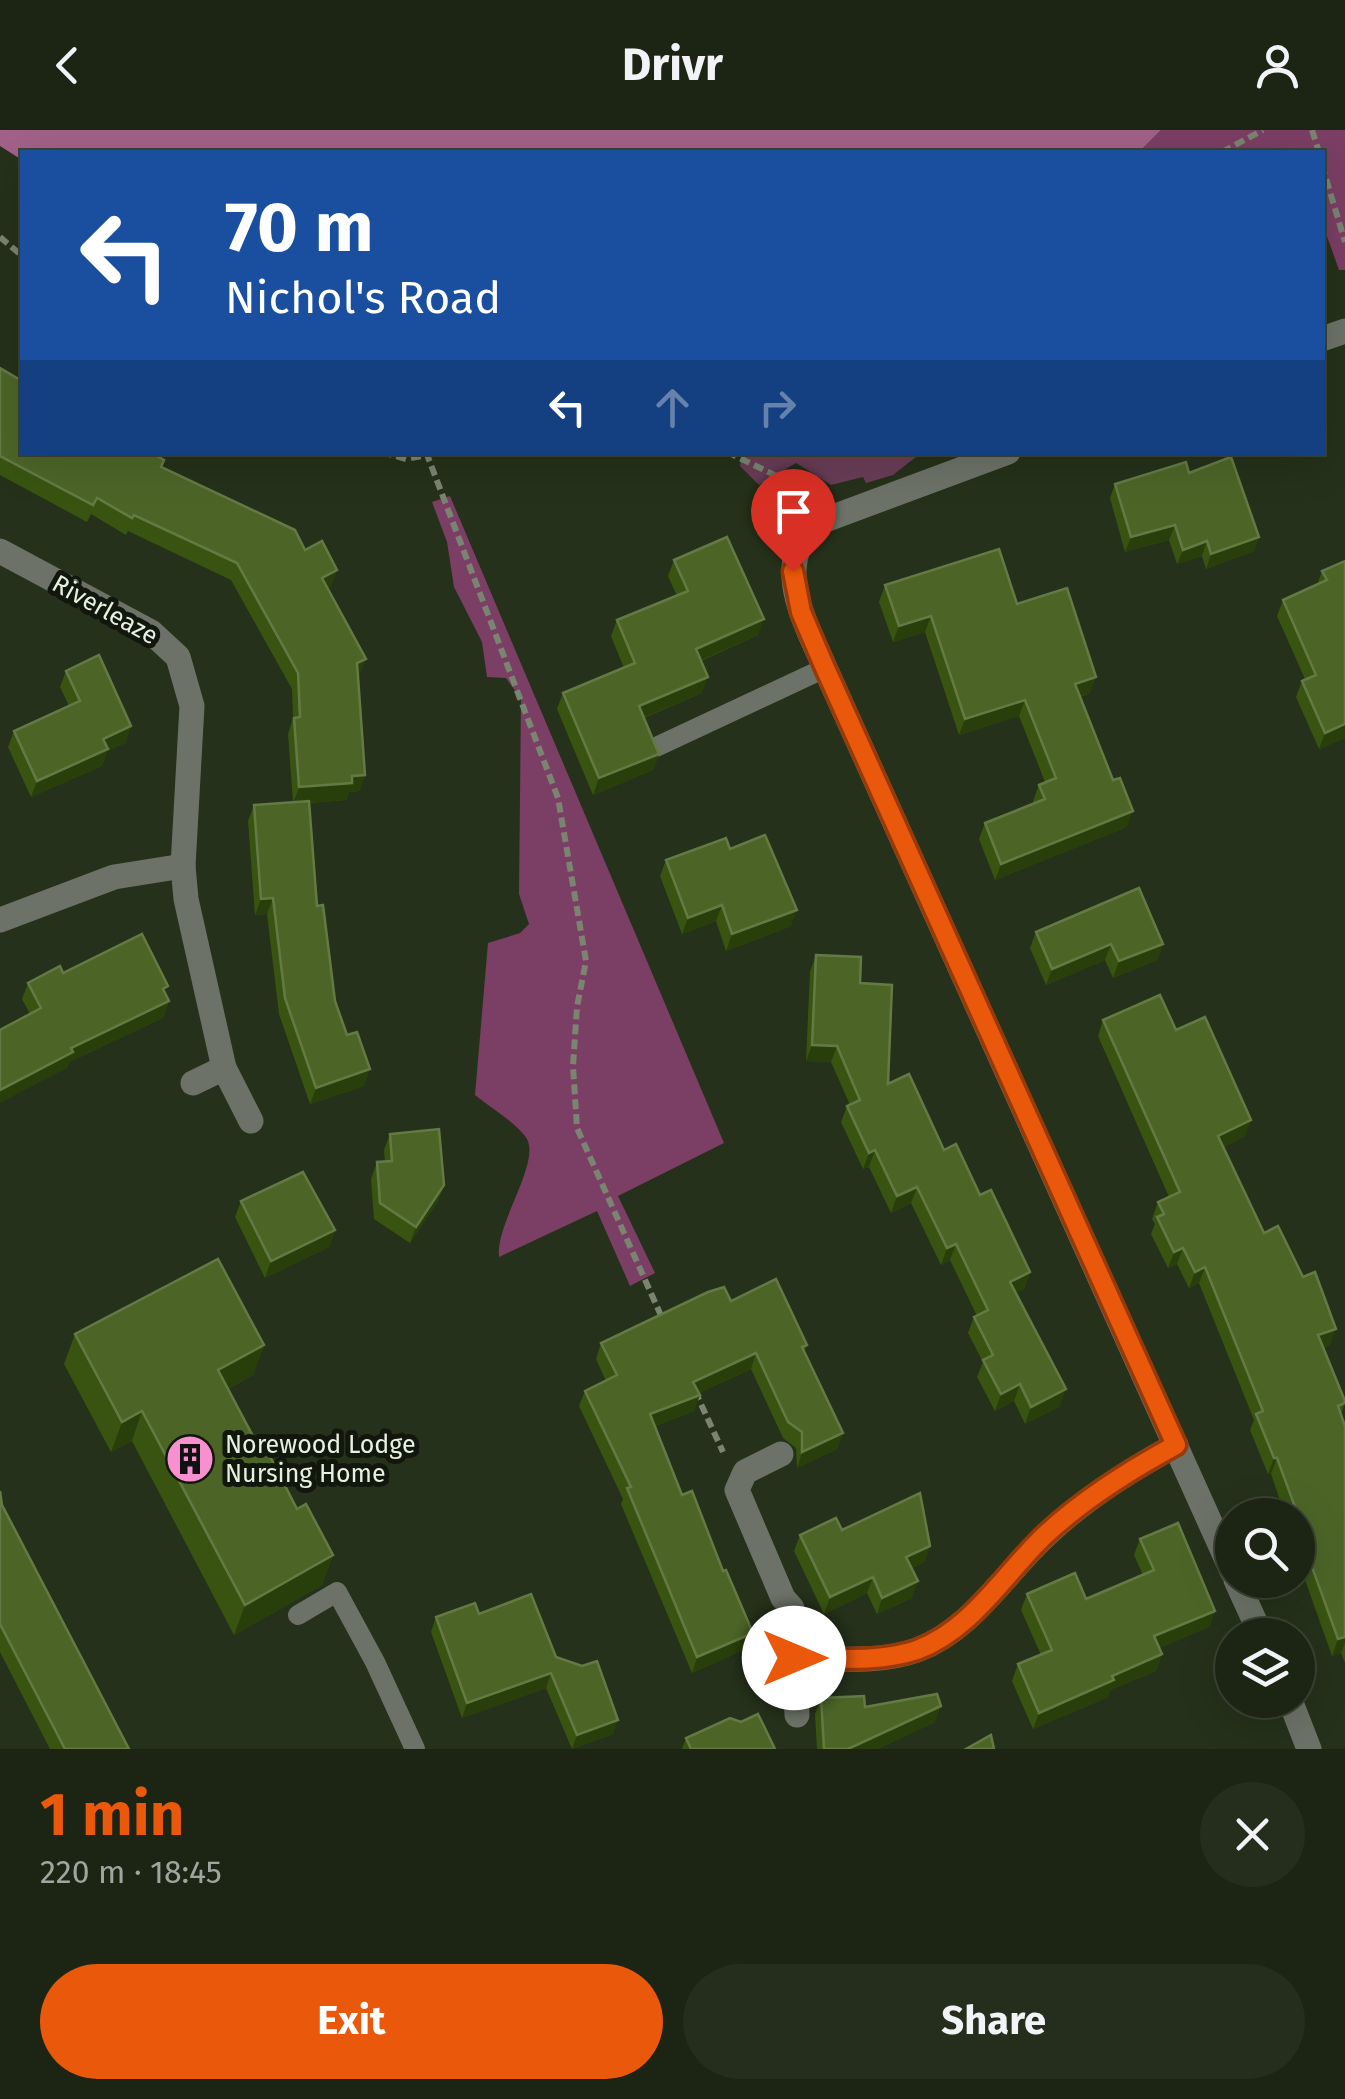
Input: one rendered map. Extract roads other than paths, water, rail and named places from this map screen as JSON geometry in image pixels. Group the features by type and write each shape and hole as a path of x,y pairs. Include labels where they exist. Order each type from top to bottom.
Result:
{"street":[{"path":"1000,455 824,519 802,539 794,560 796,594 825,668 1215,1533"},
{"name":"Riverleaze","path":"0,552 152,632 178,657 188,685 193,720 182,866 189,914 224,1068 251,1121"},
{"path":"0,920 114,877 182,866"},
{"path":"193,1083 224,1068"},
{"path":"794,1658 881,1658 942,1639 967,1619 1069,1514 1133,1468 1176,1445"},
{"path":"780,1454 745,1472 738,1485 740,1502 783,1598 792,1608 797,1716"},
{"path":"1297,1718 1309,1749"}],"lane":[{"path":"656,747 825,668"},
{"path":"298,1615 337,1592 375,1662 414,1749"}],"place":[{"name":"Norewood Lodge Nursing Home","path":"190,1459"}]}
